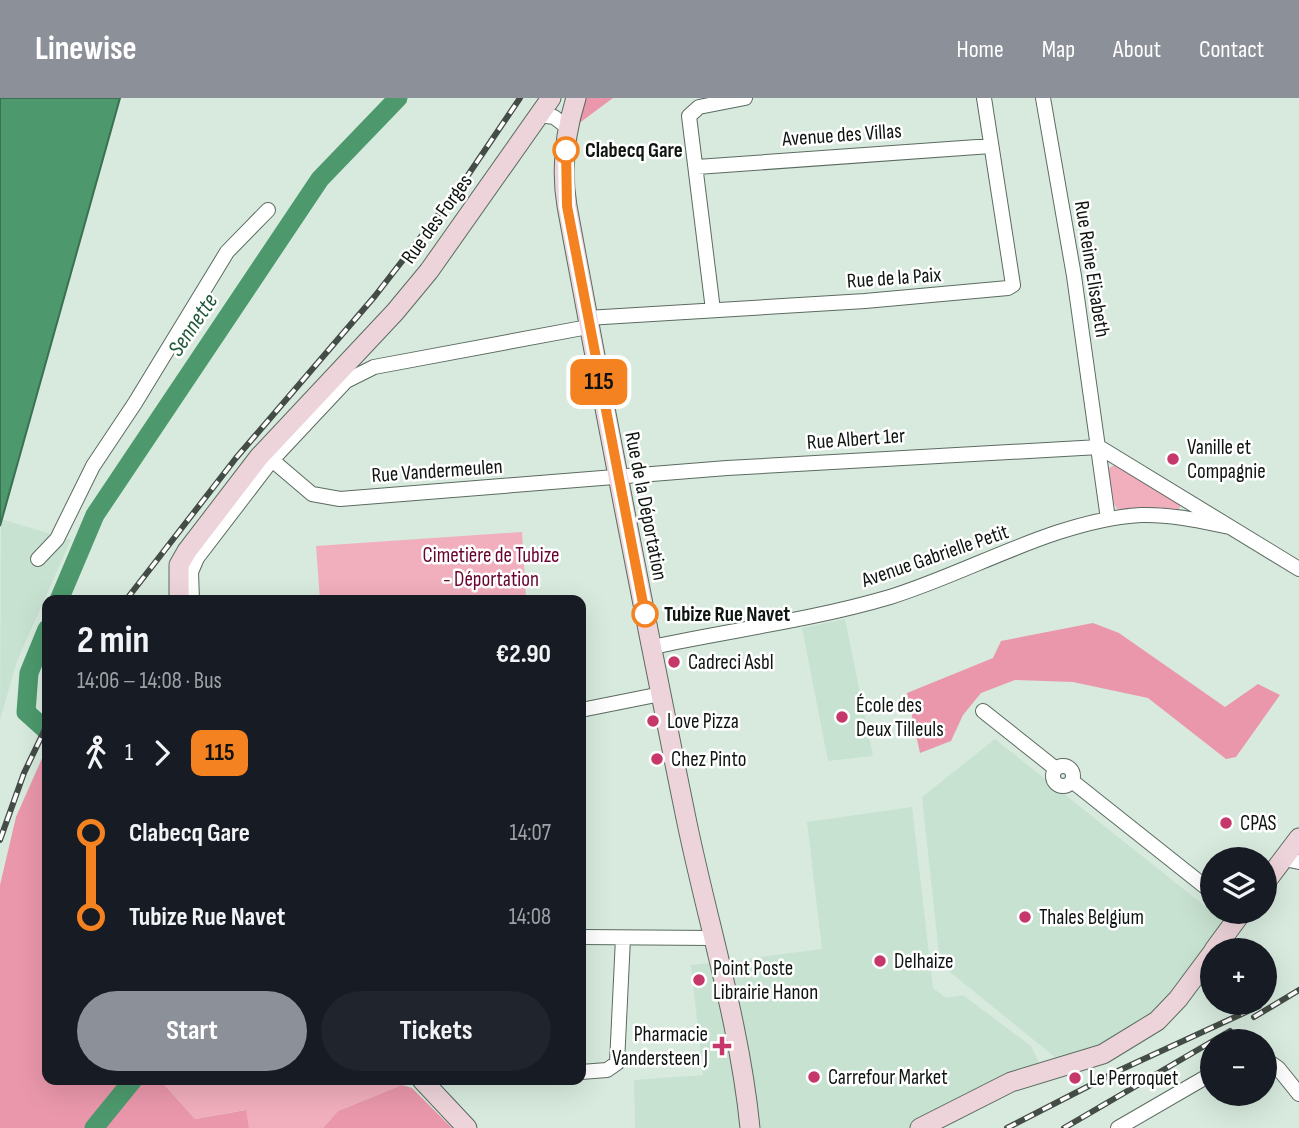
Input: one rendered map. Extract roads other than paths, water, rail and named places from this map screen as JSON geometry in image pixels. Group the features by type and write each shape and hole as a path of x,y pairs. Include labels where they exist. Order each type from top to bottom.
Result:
{"main road":[{"name":"Rue des Forges","path":"178,595 179,565 187,551 259,457 429,271 551,98"},
{"name":"Rue de la Déportation","path":"576,98 567,127 564,189 617,479 732,1019 750,1128"},
{"path":"1277,870 1295,850"},
{"path":"920,1128 1011,1082 1103,1054 1157,1021 1178,999 1200,969"},
{"path":"427,1085 467,1128"}],"street":[{"path":"713,310 690,116 699,107 745,98"},
{"name":"Rue de la Paix","path":"588,323 713,310 947,295 1013,285 1005,218 984,98"},
{"name":"Rue Reine Elisabeth","path":"1043,98 1108,519"},
{"path":"539,115 554,117 567,127"},
{"name":"Avenue des Villas","path":"697,167 991,146"},
{"path":"38,559 57,538 93,466 135,404 227,252 268,210"},
{"path":"192,595 191,572 197,558 272,460 346,381 373,367 588,323"},
{"path":"346,381 350,359"},
{"path":"1099,447 1299,569"},
{"name":"Rue Albert 1er","path":"617,479 754,467 1099,447"},
{"name":"Rue Vandermeulen","path":"272,460 312,494 340,499 617,479"},
{"name":"Avenue Gabrielle Petit","path":"652,648 888,597 1076,527 1108,519 1143,515 1184,517 1230,527"},
{"path":"586,709 661,694"},
{"path":"983,711 1056,769 1056,782 1062,785 1072,781 1200,883"},
{"path":"586,937 713,938"},
{"path":"586,1072 607,1070 617,1063 623,938"},
{"path":"1277,1067 1299,1094"},
{"path":"1118,1128 1200,1081"}],"waterway":[{"name":"Sennette","path":"61,595 95,515 320,179 398,98"},
{"name":"Sennette","path":"42,641 29,673 26,712 42,726"},
{"name":"Sennette","path":"94,1128 129,1085"}],"railway":[{"path":"130,595 236,458 375,296 462,184 520,98"},
{"path":"0,840 24,773 42,735"},
{"path":"1254,1017 1299,990"},
{"path":"1007,1128 1120,1070 1239,1015"},
{"path":"1064,1128 1200,1049"}],"place":[{"name":"Clabecq Gare","path":"566,150"},
{"name":"Vanille et Compagnie","path":"1173,459"},
{"name":"Tubize Rue Navet","path":"645,614"},
{"name":"Cadreci Asbl","path":"674,662"},
{"name":"École des Deux Tilleuls","path":"842,717"},
{"name":"Love Pizza","path":"653,721"},
{"name":"Chez Pinto","path":"657,759"},
{"name":"CPAS","path":"1226,823"},
{"name":"Thales Belgium","path":"1025,917"},
{"name":"Delhaize","path":"880,961"},
{"name":"Point Poste Librairie Hanon","path":"699,980"},
{"name":"Pharmacie Vandersteen J","path":"722,1046"},
{"name":"Carrefour Market","path":"814,1077"},
{"name":"Le Perroquet","path":"1075,1078"}],"park label":[{"name":"Cimetière de Tubize - Déportation","path":"491,567"}]}
